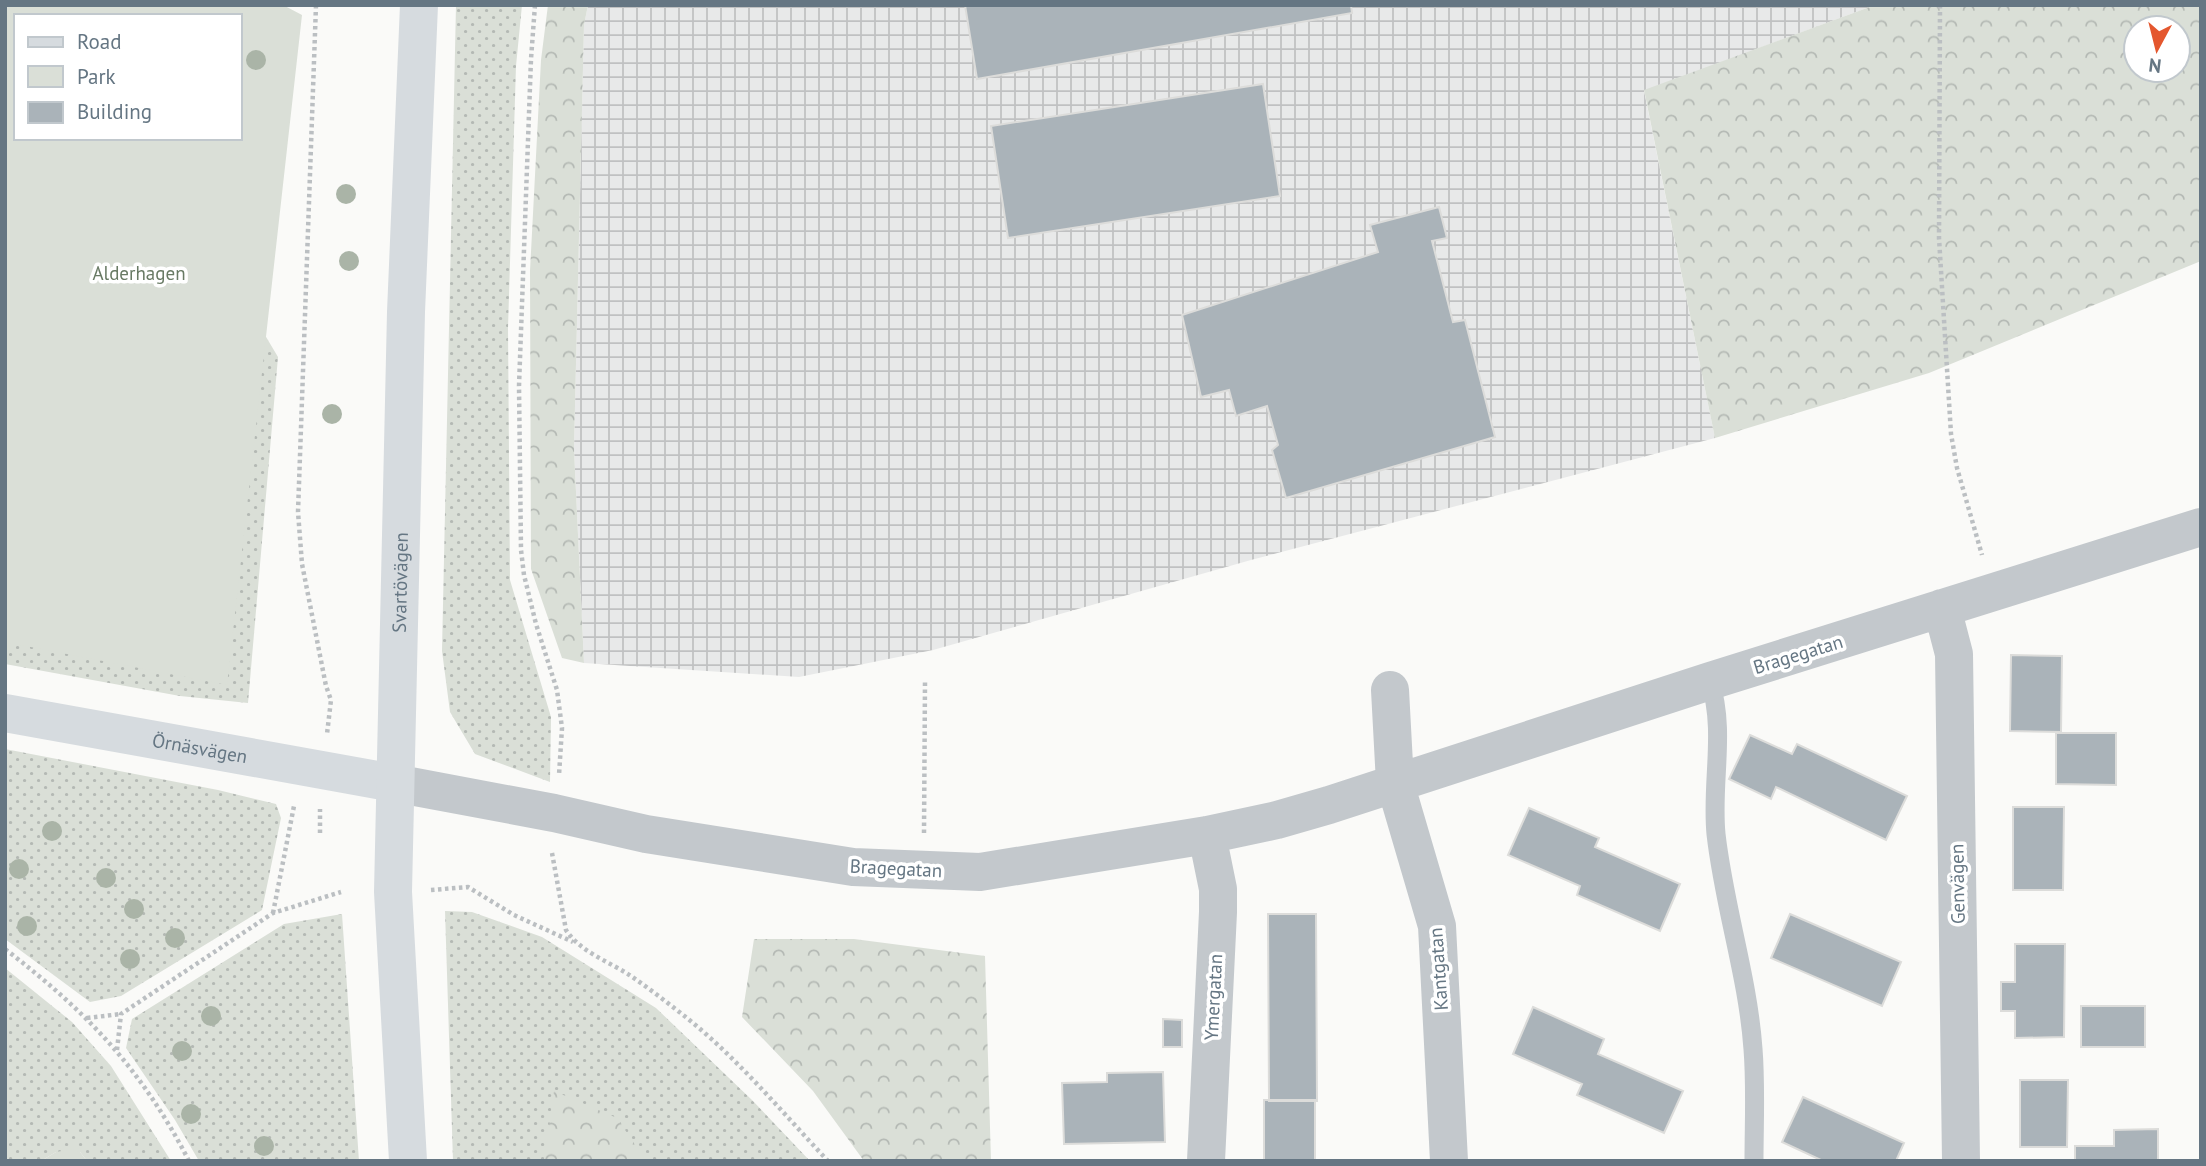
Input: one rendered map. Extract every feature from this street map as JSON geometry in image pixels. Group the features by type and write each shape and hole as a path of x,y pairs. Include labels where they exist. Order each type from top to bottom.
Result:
{"main road":[{"name":"Svartövägen","path":"408,1161 393,892 394,783 406,312 419,5"},
{"name":"Örnäsvägen","path":"5,713 394,783"}],"street":[{"name":"Bragegatan","path":"394,783 554,813 646,834 853,867 980,872 1207,835 1277,820 2201,527"},
{"name":"Genvägen","path":"1942,608 1954,654 1961,1161"},
{"path":"1390,690 1395,783"},
{"name":"Kantgatan","path":"1395,783 1437,926 1449,1161"},
{"name":"Ymergatan","path":"1206,1161 1218,912 1218,889 1207,835"}],"lane":[{"path":"1710,681 1718,720 1716,831 1753,1048 1754,1161"}],"path":[{"path":"316,5 298,512 302,564 331,700 320,832"},
{"path":"535,5 519,386 521,550 536,624 557,690 562,728 551,848 566,930 580,946"},
{"path":"1940,5 1939,238 1951,434 1957,468 1991,593"},
{"path":"924,869 925,681"},
{"path":"274,912 294,806"},
{"path":"393,892 468,887 514,915 580,946 630,976 688,1019 737,1064 828,1161"},
{"path":"87,1018 121,1014 274,912 341,892"},
{"path":"5,950 53,986 117,1050 145,1087 189,1161"},
{"path":"117,1050 121,1014"}],"shaded area":[{"path":"588,5 1875,5 1644,91 1715,438 1251,560 933,650 799,677 584,663 574,449 584,25"}],"green space":[{"name":"Alderhagen","path":"5,5 283,5 302,15 227,685 5,642"},
{"path":"456,5 522,5 516,66 508,328 510,580 551,717 550,782 475,754 450,712 442,651"},
{"path":"548,5 588,5 584,25 574,449 584,663 562,658 531,569 530,271 541,60"},
{"path":"1875,5 2201,5 2201,261 1929,373 1715,438 1644,90"},
{"path":"256,320 278,357 248,703 180,696 5,664 5,378"},
{"path":"5,749 218,790 276,804 281,818 262,910 121,996 90,1002 5,939"},
{"path":"445,911 472,912 542,937 656,1008 752,1100 810,1161 453,1161"},
{"path":"342,914 359,1161 199,1161 126,1048 132,1019 284,924"},
{"path":"754,939 854,939 985,956 991,1161 864,1161 813,1091 742,1017"},
{"path":"5,968 72,1022 111,1066 171,1161 87,1161 80,1152 56,1152 41,1161 5,1161"},
{"path":"554,1091 617,1118 646,1161 544,1161"},
{"path":"73,1149 80,1152 87,1161 41,1161 56,1152"}],"building":[{"path":"965,5 1351,5 1352,13 977,79"},
{"path":"1263,84 1280,196 1008,238 991,126"},
{"path":"1439,207 1447,238 1432,241 1453,322 1465,320 1495,437 1286,498 1272,450 1278,445 1267,406 1236,416 1229,390 1201,397 1182,315 1378,252 1370,225"},
{"path":"2011,655 2062,656 2061,732 2010,731"},
{"path":"2056,733 2116,733 2116,785 2056,784"},
{"path":"1750,735 1792,754 1797,744 1907,796 1886,840 1776,787 1771,799 1729,779"},
{"path":"2013,807 2064,807 2063,890 2013,890"},
{"path":"1529,808 1599,838 1595,847 1680,884 1660,931 1577,895 1580,886 1508,855"},
{"path":"1268,914 1316,914 1317,1101 1269,1101"},
{"path":"1790,914 1901,962 1882,1006 1771,958"},
{"path":"2015,944 2065,944 2064,1037 2015,1038 2015,1011 2001,1011 2001,982 2015,982"},
{"path":"2081,1006 2145,1006 2145,1047 2081,1047"},
{"path":"1533,1007 1604,1039 1598,1054 1683,1091 1664,1133 1577,1095 1582,1084 1513,1054"},
{"path":"1163,1019 1182,1020 1182,1047 1163,1047"},
{"path":"1163,1072 1165,1142 1064,1144 1062,1083 1107,1082 1107,1073"},
{"path":"2020,1080 2068,1080 2067,1147 2020,1147"},
{"path":"1803,1097 1904,1143 1896,1161 1823,1161 1782,1142"},
{"path":"1264,1100 1315,1100 1315,1161 1264,1161"},
{"path":"2158,1129 2158,1161 2075,1161 2075,1146 2114,1146 2114,1130"}]}
